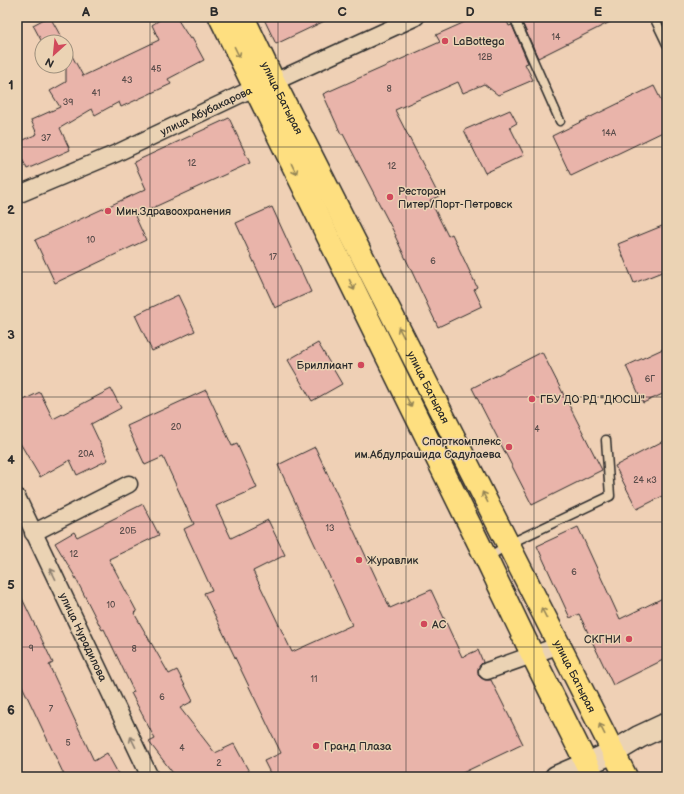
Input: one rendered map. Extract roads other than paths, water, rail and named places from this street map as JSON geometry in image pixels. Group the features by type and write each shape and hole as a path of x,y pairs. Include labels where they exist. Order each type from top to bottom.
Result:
{"main road":[{"name":"улица Батырая","path":"220,17 264,85 509,544 626,777"},
{"name":"улица Батырая","path":"243,17 264,85 486,558 590,771"}],"street":[{"name":"улица Абубакарова","path":"17,195 117,153 416,17"},
{"path":"33,533 129,484"},
{"name":"улица Нурадилова","path":"17,497 150,777"},
{"path":"487,671 533,656 560,645"},
{"path":"556,777 590,771 614,752 639,737 667,724"}],"lane":[{"path":"514,17 560,121"},
{"path":"654,17 664,31 667,44"},
{"path":"486,558 509,544 610,496 606,440"}],"place":[{"name":"LaBottega","path":"445,41"},
{"name":"Ресторан Питер/Порт-Петровск","path":"390,197"},
{"name":"Мин.Здравоохранения","path":"108,211"},
{"name":"Бриллиант","path":"361,365"},
{"name":"ГБУ ДО РД \"ДЮСШ\"","path":"532,399"},
{"name":"Спорткомплекс им.Абдулрашида Садулаева","path":"509,447"},
{"name":"Журавлик","path":"359,560"},
{"name":"АС","path":"424,624"},
{"name":"СКГНИ","path":"629,639"},
{"name":"Гранд Плаза","path":"316,746"}]}
